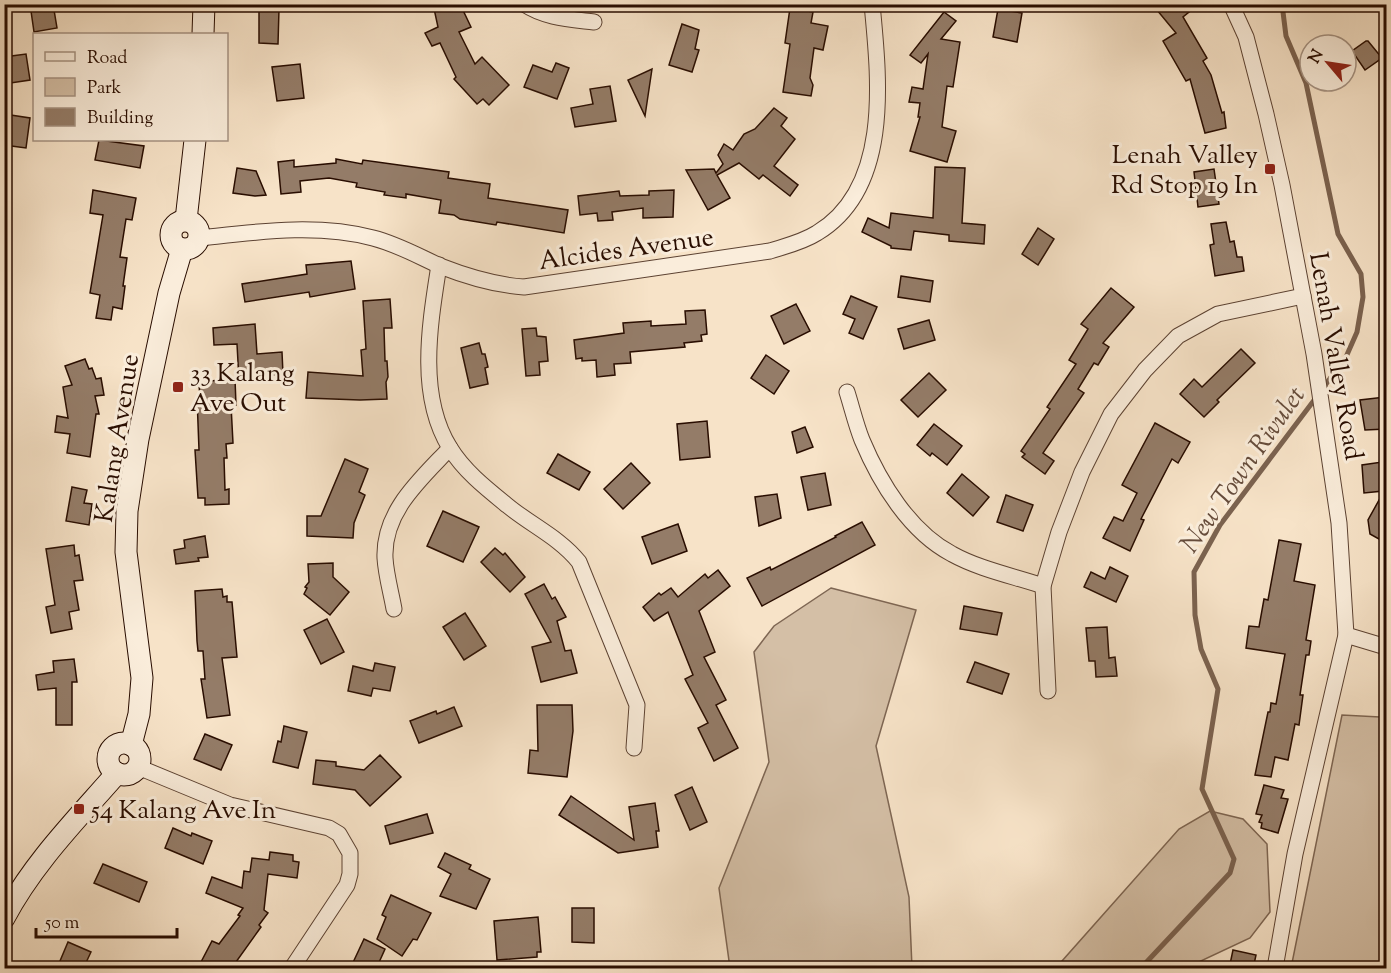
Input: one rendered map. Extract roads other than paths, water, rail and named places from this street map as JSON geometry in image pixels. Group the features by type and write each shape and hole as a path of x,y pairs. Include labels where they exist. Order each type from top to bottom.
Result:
{"street":[{"path":"203,33 204,4"},
{"path":"524,4 535,12 554,18 594,22"},
{"name":"Alcides Avenue","path":"200,238 264,231 335,231 401,247 473,278 506,286 524,287 770,251 807,239 830,224 853,199 864,177 871,155 878,104 872,4"},
{"name":"Lenah Valley Road","path":"1231,4 1246,37 1266,114 1314,354 1339,523 1346,635 1295,854 1275,969"},
{"path":"186,220 195,141"},
{"path":"186,220 195,224 200,238 195,246 182,249 174,244 171,231 177,223 186,220"},
{"name":"Kalang Avenue","path":"131,745 139,714 142,678 126,552 127,511 138,439 169,293 182,249"},
{"path":"439,265 432,310 430,374 433,401 440,426 450,448 469,472 510,508 570,550 579,562 637,705 634,748"},
{"path":"1048,691 1043,586 1059,531 1082,472 1111,414 1145,370 1178,336 1218,314 1303,296"},
{"path":"847,392 861,439 873,462 895,499 919,529 933,542 953,555 1043,586"},
{"path":"394,609 385,558 389,526 408,494 450,448"},
{"path":"1346,635 1386,647"},
{"path":"120,744 131,745 140,755 138,767 130,774 117,773 110,766 111,750 120,744"},
{"path":"138,767 230,805 319,824 339,834 350,853 350,874 347,885 292,969"},
{"path":"4,918 34,869 117,773"}],"waterway":[{"name":"New Town Rivulet","path":"1282,4 1286,36 1306,83 1338,234 1361,274 1363,297 1357,332 1346,357 1323,388"},
{"name":"New Town Rivulet","path":"1141,968 1230,873 1234,859 1202,789 1218,689 1201,649 1195,615 1194,572 1220,525 1318,395"}],"place":[{"name":"Lenah Valley Rd Stop 19 In","path":"1270,169"},
{"name":"33 Kalang Ave Out","path":"178,387"},
{"name":"54 Kalang Ave In","path":"79,809"}]}
